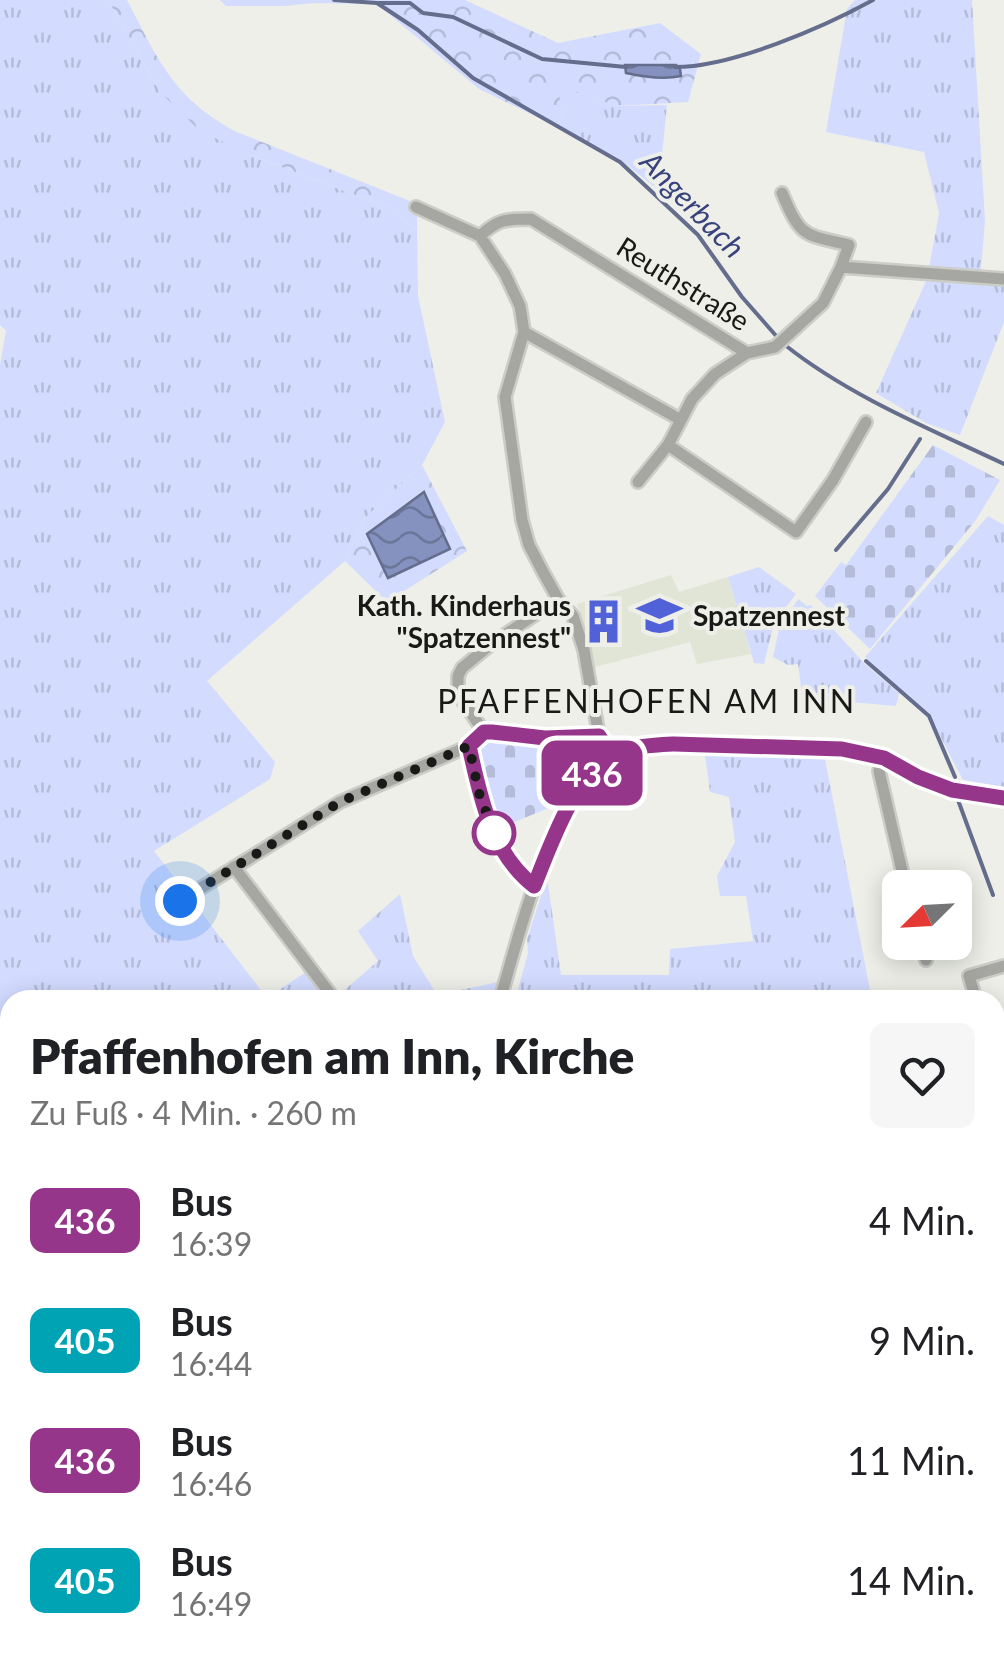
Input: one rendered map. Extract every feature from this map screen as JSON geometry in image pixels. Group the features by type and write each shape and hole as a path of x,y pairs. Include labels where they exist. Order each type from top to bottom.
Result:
{"street":[{"path":"782,193 806,234 849,246 841,266 1004,279"},
{"path":"416,207 480,236 520,306 524,332 506,397 516,484 529,545 558,599 574,616 599,736 612,756"},
{"name":"Reuthstraße","path":"480,236 505,219 530,219 747,353 775,347 788,337 823,304 841,266"},
{"path":"524,332 681,420"},
{"path":"638,482 668,444 692,399 715,374 747,353"},
{"path":"668,444 796,532 834,480 866,422"},
{"path":"484,732 462,700 458,676 462,668 558,599"},
{"path":"180,901 340,802 469,746 484,732 545,738 599,736"},
{"path":"503,990 534,886 556,832 577,791 612,756 647,745 674,744 842,749 884,758 952,790 1004,798"},
{"path":"469,746 479,793 495,834 512,864 534,886"},
{"path":"884,758 879,771 901,870"},
{"path":"234,867 327,990"},
{"path":"973,990 968,976 1004,966"}],"shaded area":[{"name":"Spatzennest","path":"671,575 679,592 728,577 751,654 697,664 690,642 595,667 577,604"}],"green space":[{"path":"0,0 108,0 160,92 251,155 391,209 417,231 418,296 445,422 422,465 365,518 345,561 207,681 275,762 270,779 154,851 261,990 0,990 0,364 6,331 0,325"},
{"path":"108,0 127,0 170,76 216,120 420,205 417,231 391,209 200,131 160,92"},
{"path":"220,0 465,0 558,43 660,23 701,54 688,102 616,106 557,85 563,112 560,128 479,89 377,4 226,6"},
{"path":"855,0 972,0 985,221 980,280 1004,284 1004,322 960,435 926,423 876,393 927,279 939,213 924,152 826,132 847,9"},
{"path":"556,84 616,106 667,105 661,165 685,211 618,158 560,128 563,112"},
{"path":"933,445 1000,480 976,520 870,649 815,596 841,562 846,565"},
{"path":"422,465 467,551 387,602 345,561 365,518"},
{"path":"988,516 1004,525 1004,787 963,780 930,717 865,657"},
{"path":"759,567 796,594 774,623 764,664 754,663 728,577"},
{"path":"798,599 811,605 866,665 899,693 896,706 803,702 798,664 788,665 773,657 779,629"},
{"path":"496,740 540,744 553,806 510,824 491,817 477,765 482,744"},
{"path":"705,755 825,759 870,990 518,990 528,953 527,939 547,877 561,975 669,975 670,949 753,941 746,896 720,896 717,876 735,842 729,797 710,792"},
{"path":"400,894 413,956 434,990 345,990 378,961 358,931"},
{"path":"306,972 320,990 279,990"},
{"path":"498,982 495,990 460,990"}],"water":[{"path":"625,65 676,65 681,76 660,78 626,73"},
{"path":"424,492 450,549 388,578 367,534"}],"waterway":[{"name":"Angerbach","path":"334,0 377,3 418,30 473,78 620,162 698,235 742,297 778,338"},
{"path":"675,67 750,53 804,33 873,0"},
{"path":"379,3 410,3 423,13 453,17 542,59 626,67"},
{"name":"Angerbach","path":"785,345 863,396 1004,464"},
{"path":"836,550 888,489 920,439"},
{"path":"866,661 929,716 955,777"},
{"path":"958,800 993,895"}],"bus line":[{"name":"436","path":"604,744 599,736 545,738 484,732 469,746 486,815 512,864 534,886 577,791 612,756 647,745 842,749 884,758 952,790 1004,798"}],"place":[{"name":"Spatzennest","path":"660,616"},
{"name":"Kath. Kinderhaus \"Spatzennest\"","path":"604,622"}],"district":[{"name":"PFAFFENHOFEN AM INN","path":"647,702"}],"route":[{"path":"180,901 340,802 469,746 479,793 494,833"}]}
